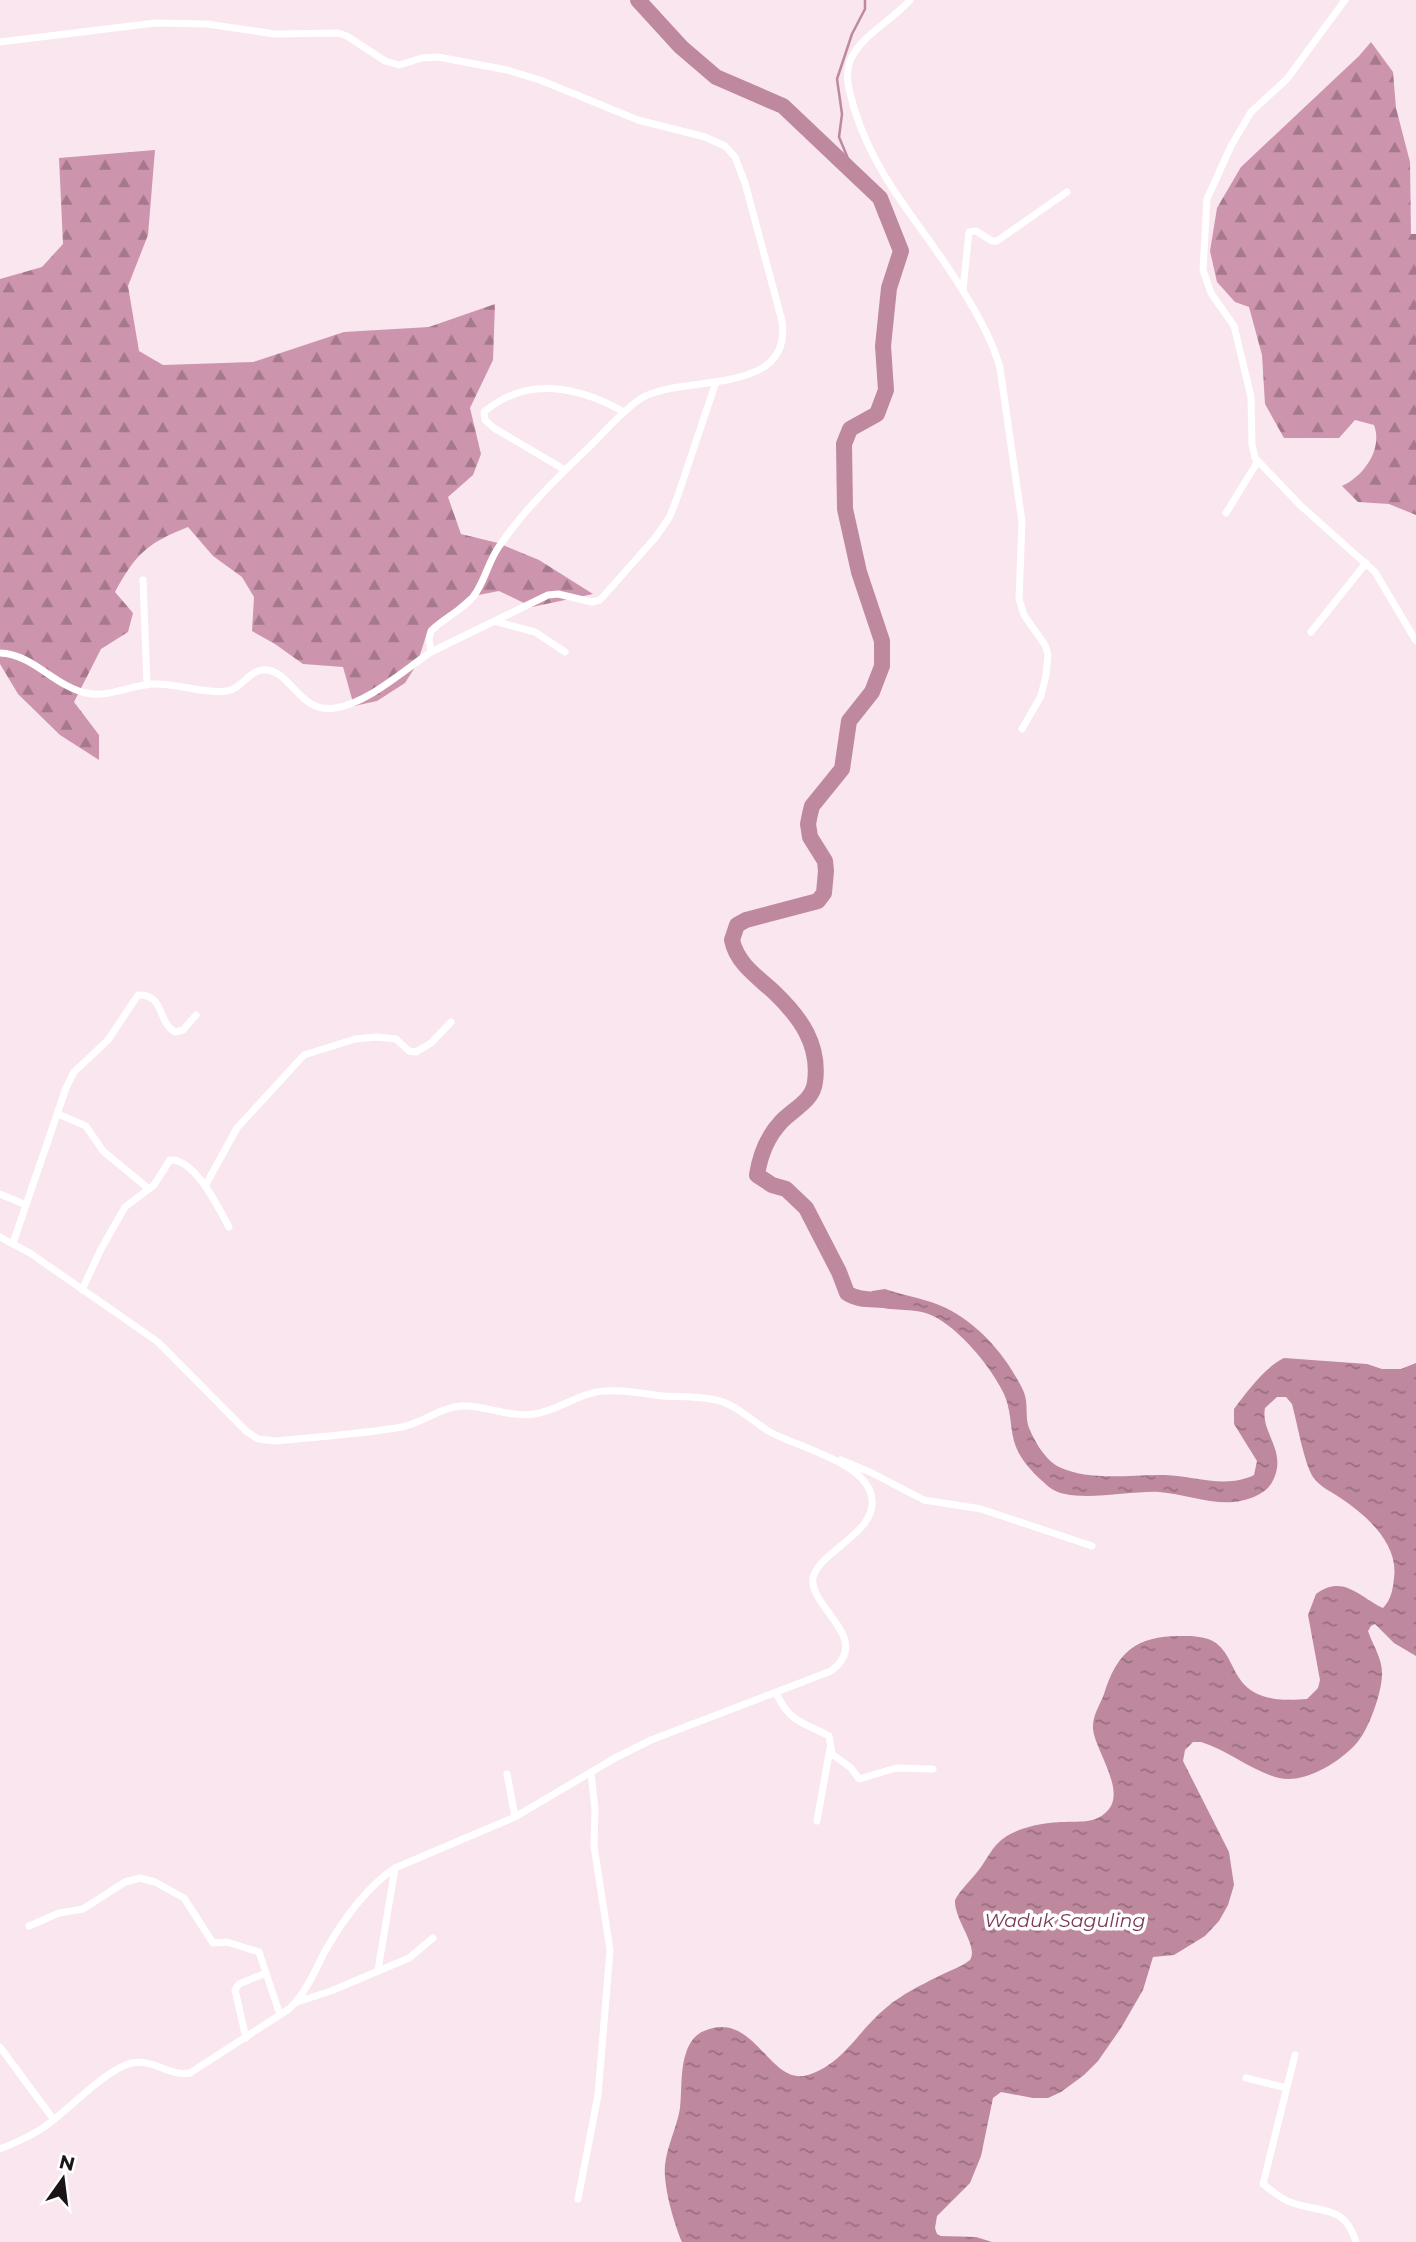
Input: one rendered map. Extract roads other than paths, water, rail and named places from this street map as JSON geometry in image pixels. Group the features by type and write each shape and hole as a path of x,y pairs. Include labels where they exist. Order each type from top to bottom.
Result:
{"street":[{"path":"909,0 857,49 848,68 848,86 876,163 962,290 991,344 1000,368 1022,522 1019,599 1024,615 1048,654 1041,696 1022,729"},
{"path":"1345,0 1287,79 1248,116 1222,162 1207,199 1202,247 1204,276 1211,293 1234,326 1251,397 1252,445 1258,461 1301,506 1378,576 1416,641"},
{"path":"0,42 155,23 207,24 275,34 333,32 347,36 385,61 399,65 422,58 438,57 507,70 540,80 638,120 717,141 732,153 745,183 782,321 784,334 778,354 769,365 716,383 658,391 643,397 624,412 525,512 498,547 472,599 431,631 431,652"},
{"path":"962,290 969,232 976,230 992,241 998,241 1067,192"},
{"path":"0,653 17,656 59,682 87,693 106,694 147,685 229,690 238,687 253,674 266,670 277,674 307,701 323,708 335,708 351,703 431,652 548,595 558,594 594,602 600,600 647,549 669,517 716,383"},
{"path":"565,470 494,428 485,420 484,412 513,393 527,389 553,388 587,394 624,412"},
{"path":"1226,513 1258,461"},
{"path":"1311,632 1366,563"},
{"path":"143,580 147,685"},
{"path":"493,621 535,632 565,652"},
{"path":"13,1243 74,1072 108,1040 136,996 145,995 157,1001 167,1026 175,1032 183,1030 196,1015"},
{"path":"205,1186 237,1128 300,1057 318,1049 371,1037 393,1038 409,1051 416,1052 430,1043 451,1022"},
{"path":"58,1114 86,1126 103,1151 149,1189"},
{"path":"82,1290 125,1207 158,1181 169,1161 173,1159 185,1165 205,1186 229,1227"},
{"path":"0,1194 26,1205"},
{"path":"0,1237 13,1243 158,1342 246,1431 264,1440 291,1440 402,1427 447,1409 462,1406 508,1415 533,1414 597,1392 718,1400 772,1433 855,1465 924,1500 981,1509 1092,1546"},
{"path":"0,2149 26,2138 54,2120 124,2066 146,2063 178,2074 187,2074 280,2015 296,2002 346,1917 377,1881 395,1868 515,1817 651,1740 831,1671 840,1663 844,1653 842,1632 818,1595 813,1578 821,1563 862,1526 869,1515 872,1502 865,1483 830,1457"},
{"path":"776,1693 789,1715 801,1724 829,1736 832,1755 851,1768 860,1779 896,1768 933,1769"},
{"path":"817,1821 831,1748"},
{"path":"578,2199 598,2095 610,1950 594,1846 595,1809 591,1773"},
{"path":"507,1774 515,1817"},
{"path":"378,1970 395,1868"},
{"path":"29,1926 59,1913 83,1909 125,1882 146,1879 184,1898 213,1943 233,1943 259,1952 280,2015"},
{"path":"296,2002 331,1992 414,1956 433,1938"},
{"path":"246,2038 234,1990 239,1984 266,1973"},
{"path":"0,2047 54,2120"},
{"path":"1295,2054 1263,2184 1290,2202 1340,2215 1350,2226 1356,2242"},
{"path":"1246,2078 1287,2088"}],"water":[{"name":"Waduk Saguling","path":"885,1289 946,1308 980,1332 1000,1353 1022,1388 1028,1425 1040,1449 1059,1467 1084,1474 1165,1475 1221,1481 1243,1479 1254,1475 1257,1461 1234,1424 1234,1409 1256,1381 1277,1362 1284,1358 1367,1364 1382,1369 1401,1369 1416,1363 1416,1656 1394,1643 1375,1624 1371,1626 1368,1631 1382,1670 1373,1713 1360,1739 1348,1752 1310,1775 1289,1779 1269,1775 1201,1742 1193,1742 1185,1750 1183,1761 1229,1852 1234,1885 1228,1905 1219,1921 1205,1936 1174,1955 1153,1957 1143,1990 1121,2028 1098,2061 1084,2075 1048,2098 1001,2092 993,2098 981,2156 970,2183 937,2216 935,2228 941,2236 976,2237 992,2242 682,2242 667,2194 665,2165 680,2108 685,2057 696,2036 704,2031 722,2027 736,2030 749,2038 782,2070 794,2076 808,2075 832,2063 877,2016 905,1994 970,1960 972,1954 969,1940 958,1916 955,1900 1000,1841 1010,1834 1033,1826 1094,1819 1109,1809 1114,1791 1095,1738 1093,1724 1109,1679 1130,1649 1151,1639 1165,1637 1189,1636 1208,1639 1221,1647 1242,1682 1256,1693 1281,1700 1307,1699 1318,1688 1320,1680 1308,1615 1316,1594 1326,1588 1342,1586 1383,1608 1392,1590 1394,1565 1386,1541 1359,1512 1321,1486 1313,1477 1292,1404 1286,1397 1277,1397 1265,1408 1266,1426 1276,1453 1276,1473 1271,1484 1254,1497 1224,1502 1159,1492 1086,1496 1059,1492 1038,1477 1020,1455 1014,1441 1004,1394 974,1350 933,1316 919,1311 876,1306 871,1301 872,1291"}],"waterway":[{"path":"638,0 681,47 716,77 783,106 880,198 901,251 889,288 883,346 886,390 877,414 850,429 844,444 845,509 859,572 882,641 882,666 872,692 849,721 842,769 812,806 808,824 810,837 825,861 824,893 818,901 746,920 737,925 732,940 743,963 793,1012 807,1033 815,1056 815,1082 811,1094 772,1134 762,1153 757,1175 772,1185 786,1189 806,1208 847,1293 863,1299 891,1301"},
{"path":"854,173 839,137 842,114 837,79 852,34 865,9 865,0"}]}
